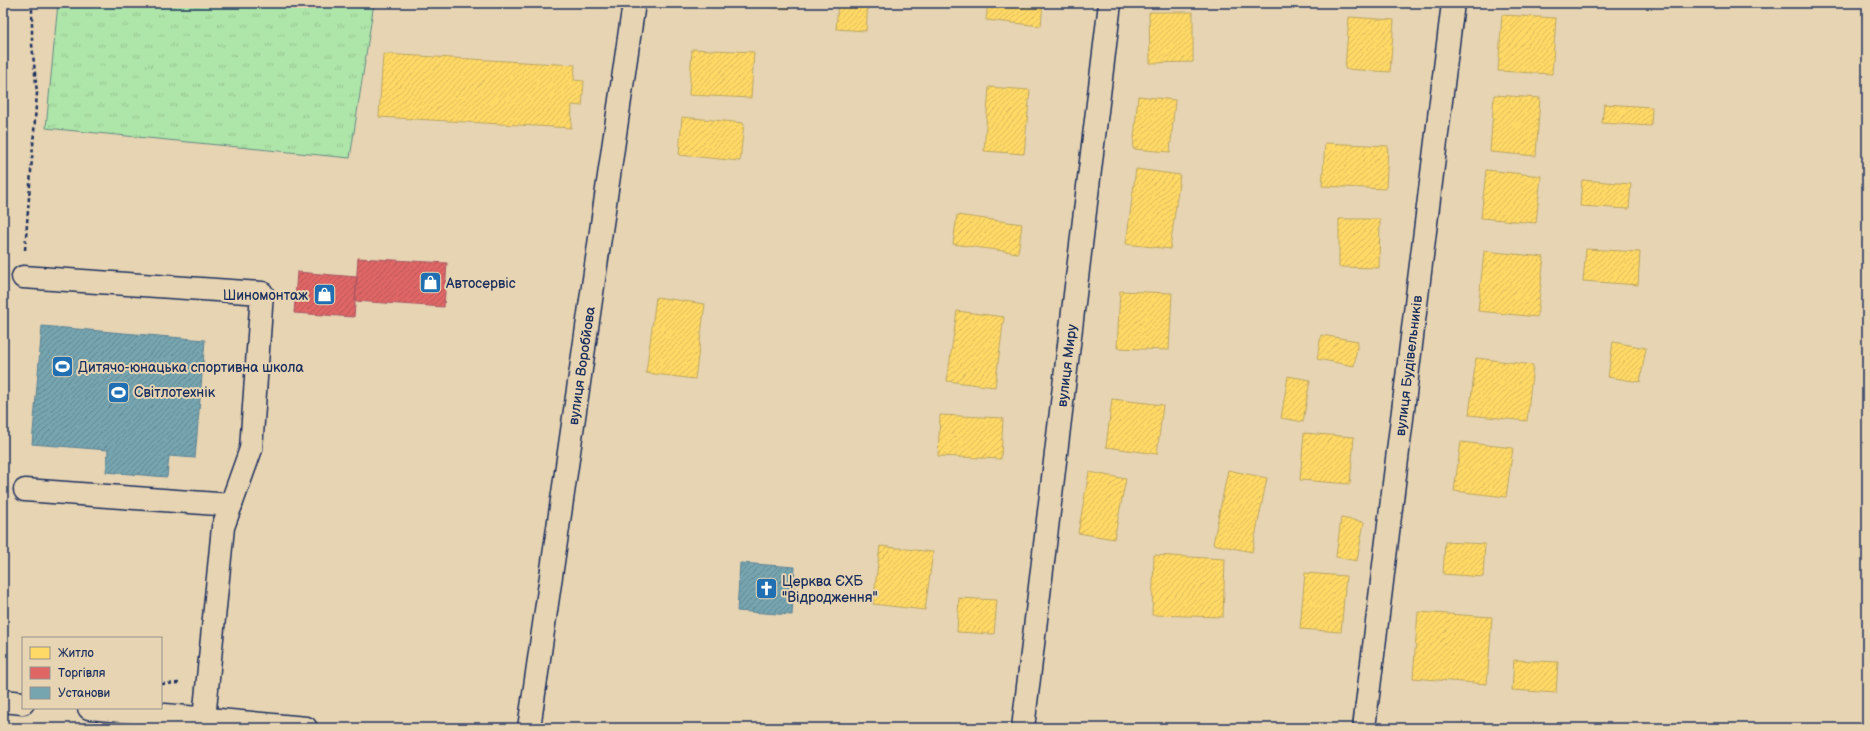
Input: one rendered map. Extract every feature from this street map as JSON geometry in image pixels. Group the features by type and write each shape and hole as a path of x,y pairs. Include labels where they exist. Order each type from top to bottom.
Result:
{"street":[{"name":"вулиця Воробйова","path":"529,728 634,3"},
{"name":"вулиця Миру","path":"1023,728 1110,3"},
{"name":"вулиця Будівельників","path":"1364,728 1453,3"},
{"path":"23,277 262,293 251,449 224,527 204,719"},
{"path":"25,490 232,505"},
{"path":"3,701 22,703"},
{"path":"99,709 306,728"}],"path":[{"path":"23,277 37,93 32,44 32,3"}],"green space":[{"path":"58,3 374,3 350,158 46,128"}],"building: Житло":[{"path":"736,3 790,3 789,9 736,5"},
{"path":"838,3 868,3 866,31 836,29"},
{"path":"988,3 1043,3 1041,26 986,20"},
{"path":"1149,12 1193,12 1193,62 1150,63"},
{"path":"1502,15 1556,18 1552,74 1498,71"},
{"path":"1349,17 1394,20 1390,72 1345,69"},
{"path":"692,49 754,52 751,98 689,95"},
{"path":"383,54 575,65 574,80 584,81 582,106 572,105 571,128 379,117"},
{"path":"989,87 1030,90 1024,154 984,151"},
{"path":"1494,95 1540,98 1536,156 1490,152"},
{"path":"1138,96 1175,100 1170,152 1133,149"},
{"path":"1604,104 1652,107 1651,126 1602,123"},
{"path":"682,117 744,123 740,161 679,155"},
{"path":"1325,143 1388,146 1386,189 1322,186"},
{"path":"1136,169 1180,175 1170,249 1126,244"},
{"path":"1486,170 1541,176 1536,223 1481,218"},
{"path":"1582,180 1631,184 1629,209 1580,206"},
{"path":"957,215 1022,224 1018,253 953,244"},
{"path":"1339,219 1380,219 1379,268 1339,267"},
{"path":"1586,249 1640,252 1638,285 1583,281"},
{"path":"1484,251 1544,257 1537,317 1478,311"},
{"path":"1120,291 1172,293 1169,350 1117,348"},
{"path":"656,297 705,304 695,379 646,373"},
{"path":"957,311 1004,317 995,387 947,381"},
{"path":"1321,335 1358,341 1354,366 1317,359"},
{"path":"1613,342 1646,348 1640,382 1608,377"},
{"path":"1476,358 1533,365 1527,421 1469,415"},
{"path":"1288,376 1310,380 1303,422 1281,418"},
{"path":"1112,399 1163,405 1157,454 1106,447"},
{"path":"940,415 1003,418 1001,459 938,456"},
{"path":"1304,433 1354,437 1350,484 1300,480"},
{"path":"1461,442 1513,448 1506,497 1454,491"},
{"path":"1228,470 1267,478 1252,552 1213,544"},
{"path":"1089,472 1126,479 1114,539 1078,533"},
{"path":"1341,518 1364,522 1357,561 1336,557"},
{"path":"1445,542 1485,544 1483,577 1443,574"},
{"path":"880,546 933,552 925,610 873,604"},
{"path":"1154,555 1225,559 1223,617 1152,615"},
{"path":"1305,573 1346,576 1341,632 1300,629"},
{"path":"959,598 997,600 994,634 957,632"},
{"path":"1418,612 1492,617 1487,684 1413,678"},
{"path":"1514,660 1558,662 1556,693 1512,690"}],"building: Торгівля":[{"path":"358,258 447,263 444,307 355,301"},
{"path":"297,272 357,277 354,317 294,313"}],"building: Установи":[{"name":"Світлотехнік","path":"42,326 205,340 195,458 169,456 167,477 106,472 108,450 32,444"},
{"name":"Церква ЄХБ \"Відродження\"","path":"740,563 795,567 792,615 737,611"}],"place":[{"name":"Автосервіс","path":"430,283"},
{"name":"Шиномонтаж","path":"324,295"},
{"name":"Дитячо-юнацька спортивна школа","path":"63,367"},
{"name":"Світлотехнік","path":"119,392"},
{"name":"Церква ЄХБ \"Відродження\"","path":"766,589"}]}
